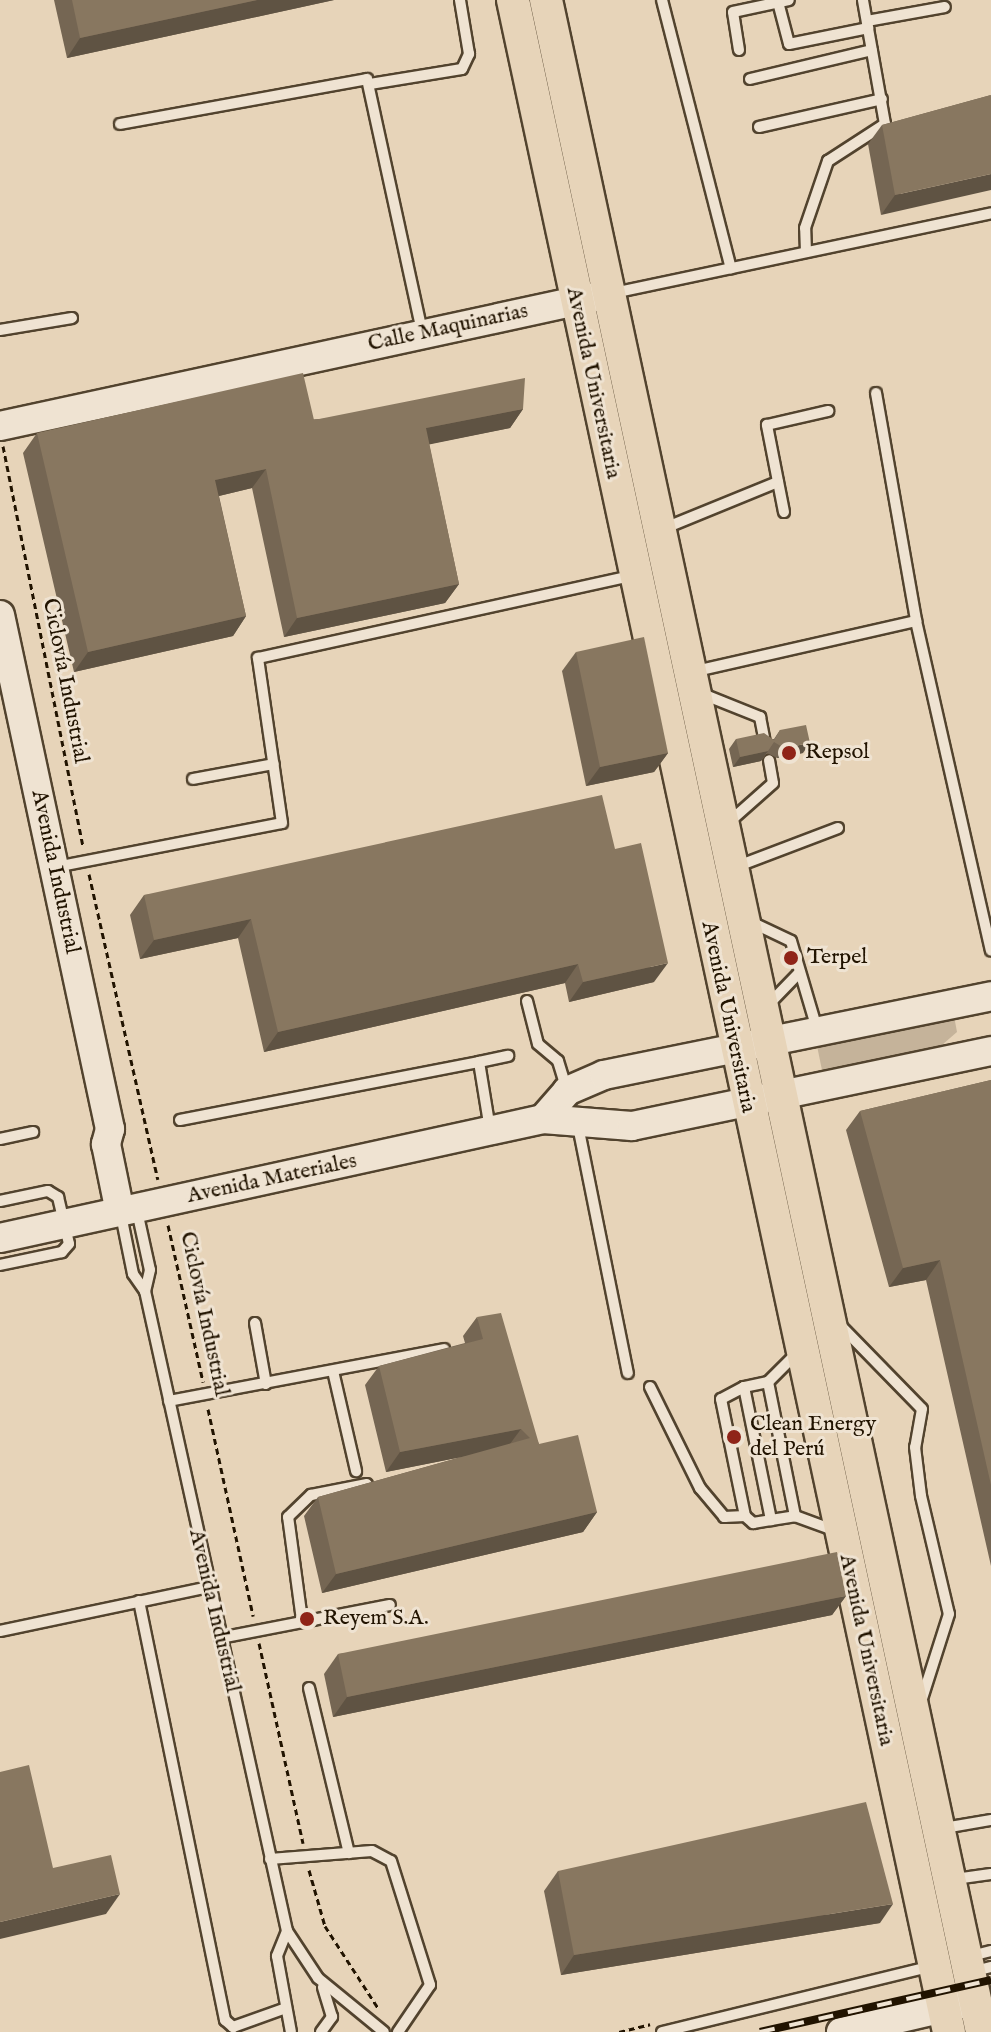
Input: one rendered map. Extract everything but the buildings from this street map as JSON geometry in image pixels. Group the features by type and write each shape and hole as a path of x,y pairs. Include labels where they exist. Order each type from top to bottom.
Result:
{"main road":[{"name":"Avenida Universitaria","path":"513,0 632,570 840,1533 922,1832 970,1977"},
{"name":"Avenida Universitaria","path":"546,0 915,1720 922,1832 949,1880 970,1977 946,2020"},
{"path":"632,570 662,543"},
{"path":"800,1349 830,1328"}],"street":[{"name":"Calle Maquinarias","path":"0,428 608,294"},
{"name":"Avenida Industrial","path":"0,615 6,674 54,868 110,1129 106,1144 140,1208"},
{"path":"543,1119 567,1091 604,1075 735,1048 766,1026 818,1031 991,996"},
{"name":"Avenida Materiales","path":"16,1244 67,1224 543,1119 578,1126 632,1126 991,1051"},
{"path":"841,2032 946,2020 970,1977"}],"lane":[{"path":"370,84 462,69 469,54 460,0"},
{"path":"662,0 731,268"},
{"path":"806,252 805,228 828,161 883,130 882,99 863,0"},
{"path":"739,50 733,12 784,1 789,44 945,7"},
{"path":"750,79 872,50"},
{"path":"120,124 361,77 370,84 422,333"},
{"path":"759,127 882,99"},
{"name":"Calle Maquinarias","path":"608,294 991,213"},
{"path":"0,330 72,318"},
{"path":"876,393 916,621 991,951"},
{"path":"784,512 769,422 828,411"},
{"path":"662,543 778,482"},
{"path":"54,868 278,826 274,764 258,658 632,570"},
{"path":"692,682 916,621"},
{"path":"692,682 760,717 765,742"},
{"path":"723,827 773,783 769,760"},
{"path":"193,779 274,764"},
{"path":"732,868 838,828"},
{"path":"743,918 791,941 818,1031"},
{"path":"766,1026 800,972"},
{"path":"527,1001 538,1044 558,1061 567,1091"},
{"path":"180,1120 508,1056"},
{"path":"479,1062 490,1131"},
{"path":"578,1126 628,1373"},
{"path":"0,1139 33,1132"},
{"path":"0,1201 48,1191 58,1197 67,1224"},
{"name":"Avenida Industrial","path":"140,1208 133,1274 145,1291 208,1587 287,1931"},
{"name":"Avenida Industrial","path":"140,1208 150,1270 145,1291"},
{"path":"0,1265 16,1244"},
{"path":"255,1323 266,1384"},
{"path":"830,1328 922,1409 915,1447 921,1496 949,1614 915,1720"},
{"path":"169,1401 444,1349"},
{"path":"800,1349 768,1382 744,1387 721,1399 745,1516 753,1523 795,1516 840,1533"},
{"path":"333,1371 356,1471"},
{"path":"768,1382 795,1516"},
{"path":"650,1387 707,1497 724,1517 745,1516"},
{"path":"744,1387 771,1520"},
{"path":"302,1620 288,1517 311,1495 388,1480"},
{"path":"0,1631 208,1587"},
{"path":"139,1601 225,2020 233,2027 286,2008"},
{"path":"220,1638 390,1605"},
{"path":"309,1688 349,1853"},
{"path":"922,1832 991,1820"},
{"path":"270,1859 307,1859 372,1851 391,1861 426,1971 428,1997 400,2030"},
{"path":"949,1880 991,1874"},
{"path":"287,1931 277,1956 291,2032"},
{"path":"287,1931 318,1978 331,2006 321,2032"},
{"path":"662,2032 970,1977"},
{"path":"318,1978 384,2032"}],"path":[{"name":"Ciclovía Industrial","path":"0,428 87,862 140,1208 205,1394 307,1859 343,1959 364,1992 400,2030"}],"shaded area":[{"path":"954,1016 957,1032 935,1051 823,1075 816,1041"}],"railway":[{"path":"760,2032 991,1980"}],"place":[{"name":"Repsol","path":"789,753"},
{"name":"Terpel","path":"791,958"},
{"name":"Clean Energy del Perú","path":"734,1437"},
{"name":"Reyem S.A.","path":"307,1619"}]}
